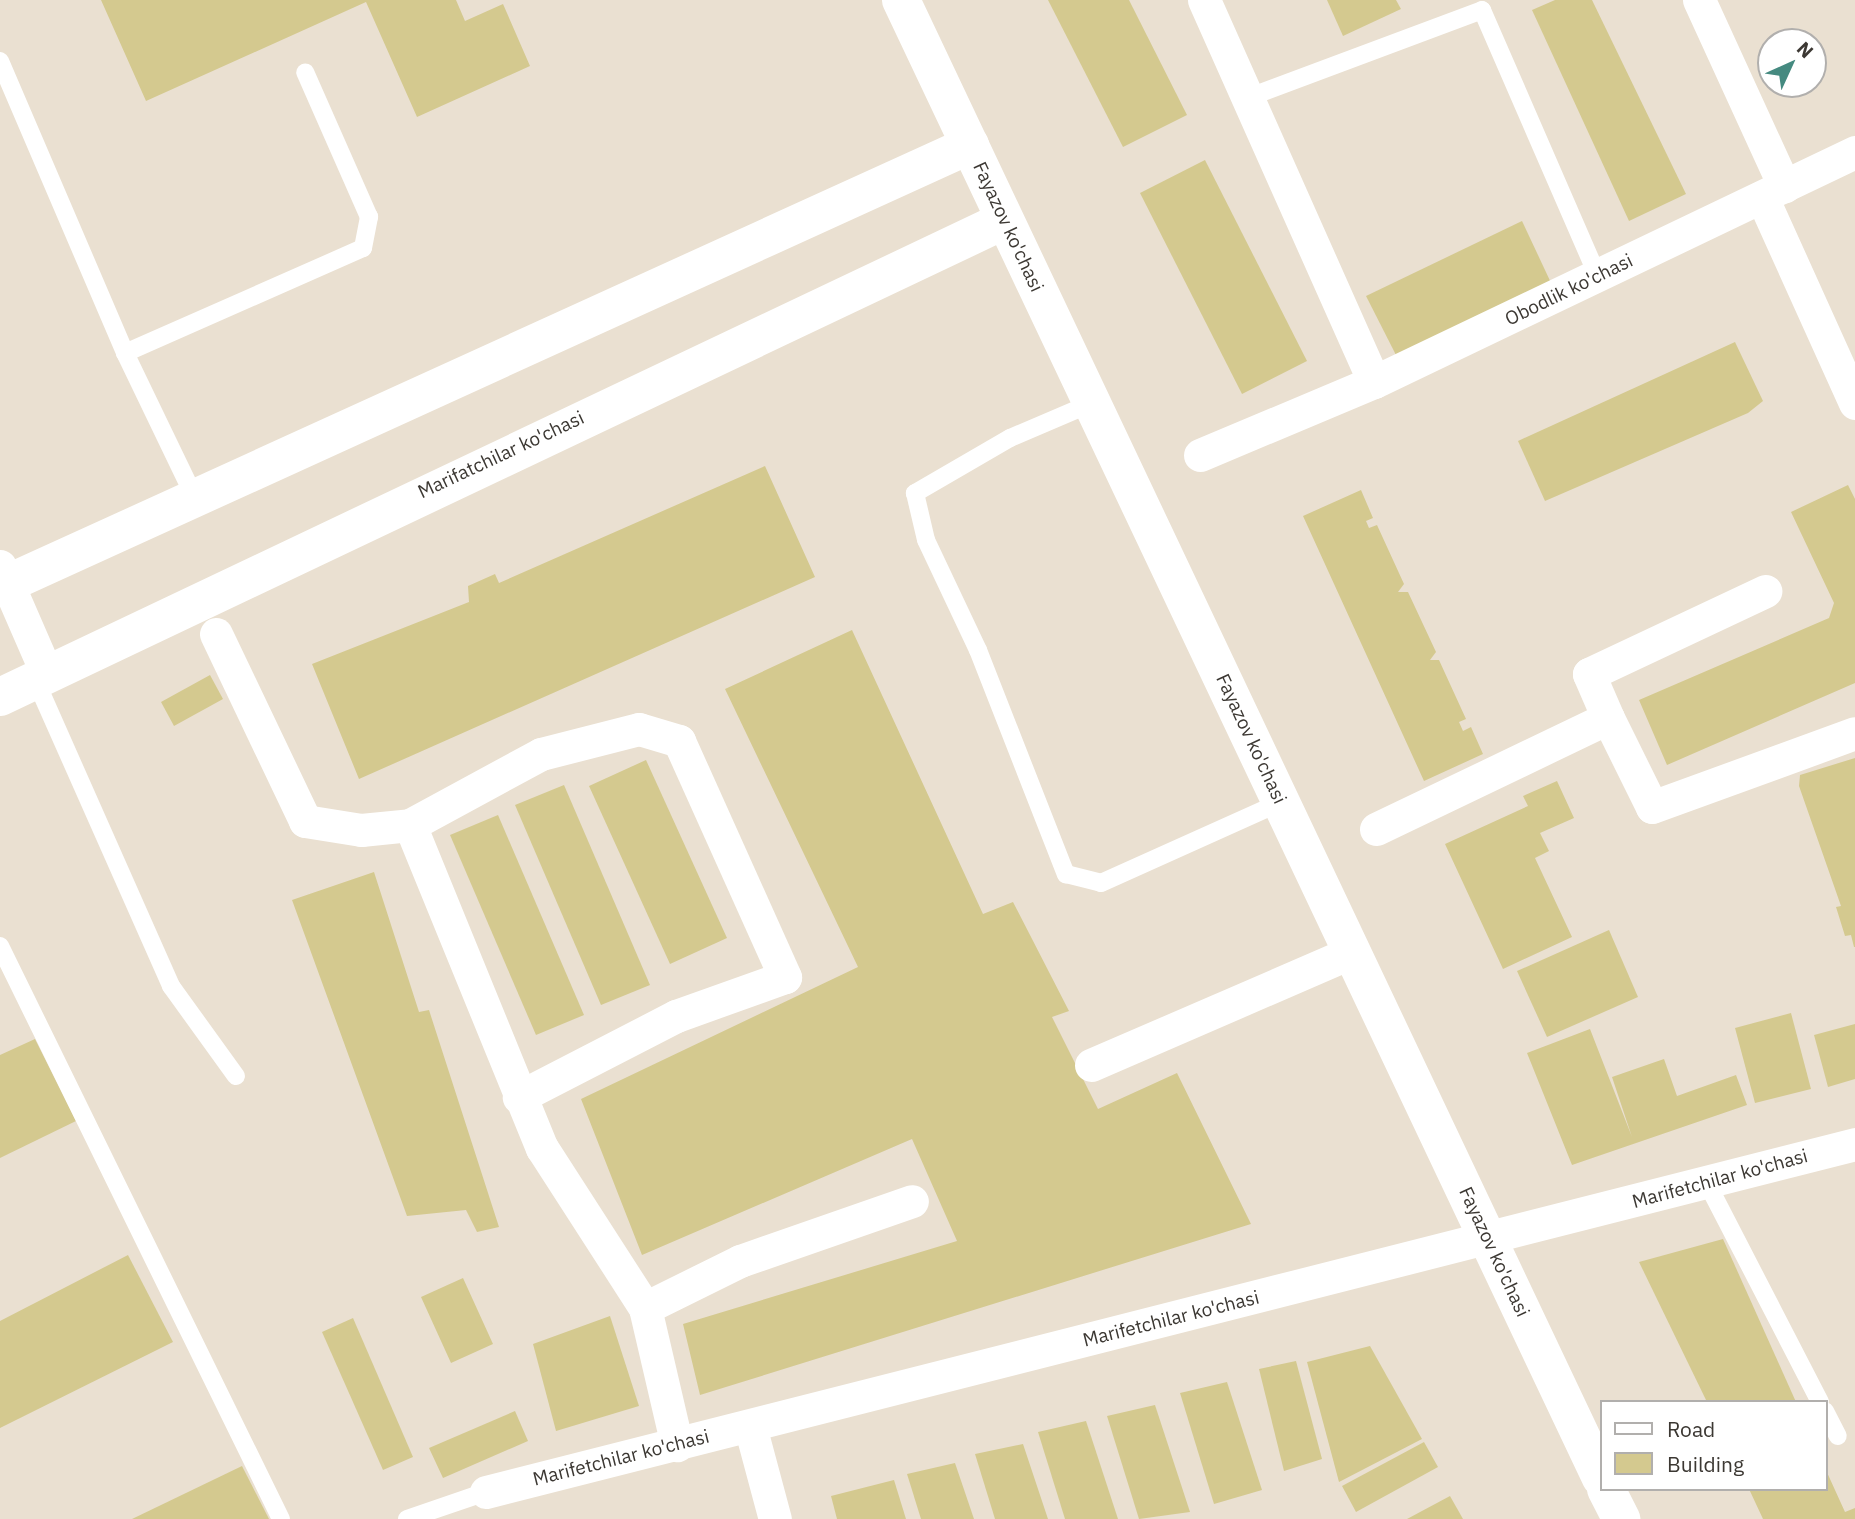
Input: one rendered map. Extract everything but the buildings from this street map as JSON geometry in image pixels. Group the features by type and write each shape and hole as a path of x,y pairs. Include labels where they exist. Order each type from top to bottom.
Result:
{"street":[{"name":"Fayazov ko'chasi","path":"901,0 1600,1476"},
{"path":"1204,0 1374,382"},
{"path":"1699,0 1855,403"},
{"path":"41,677 3,579 970,145"},
{"name":"Obodlik ko'chasi","path":"1200,455 1374,382 1855,152"},
{"name":"Marifatchilar ko'chasi","path":"0,697 1005,220"},
{"path":"1765,591 1589,674 1652,807 1855,733"},
{"path":"216,634 305,821 361,830 410,825 541,754 639,729 679,741 785,977 676,1016 519,1097"},
{"path":"1376,829 1608,718"},
{"path":"410,825 542,1148 645,1308 677,1444"},
{"path":"1091,1065 1352,952"},
{"name":"Marifetchilar ko'chasi","path":"486,1492 1855,1144"},
{"path":"645,1308 740,1261 912,1201"},
{"path":"750,1426 775,1519"},
{"path":"1607,1491 1620,1519"}],"lane":[{"path":"1247,98 1480,5 1598,277"},
{"path":"0,61 125,353 193,494"},
{"path":"125,353 363,248 369,217 305,72"},
{"path":"1091,403 1010,438 915,493 926,540 978,650 1066,874 1101,883 1281,802"},
{"path":"41,677 171,986 236,1076"},
{"path":"0,946 281,1519"},
{"path":"1707,1183 1819,1400"},
{"path":"1827,1415 1838,1436"},
{"path":"407,1519 486,1492"}]}
